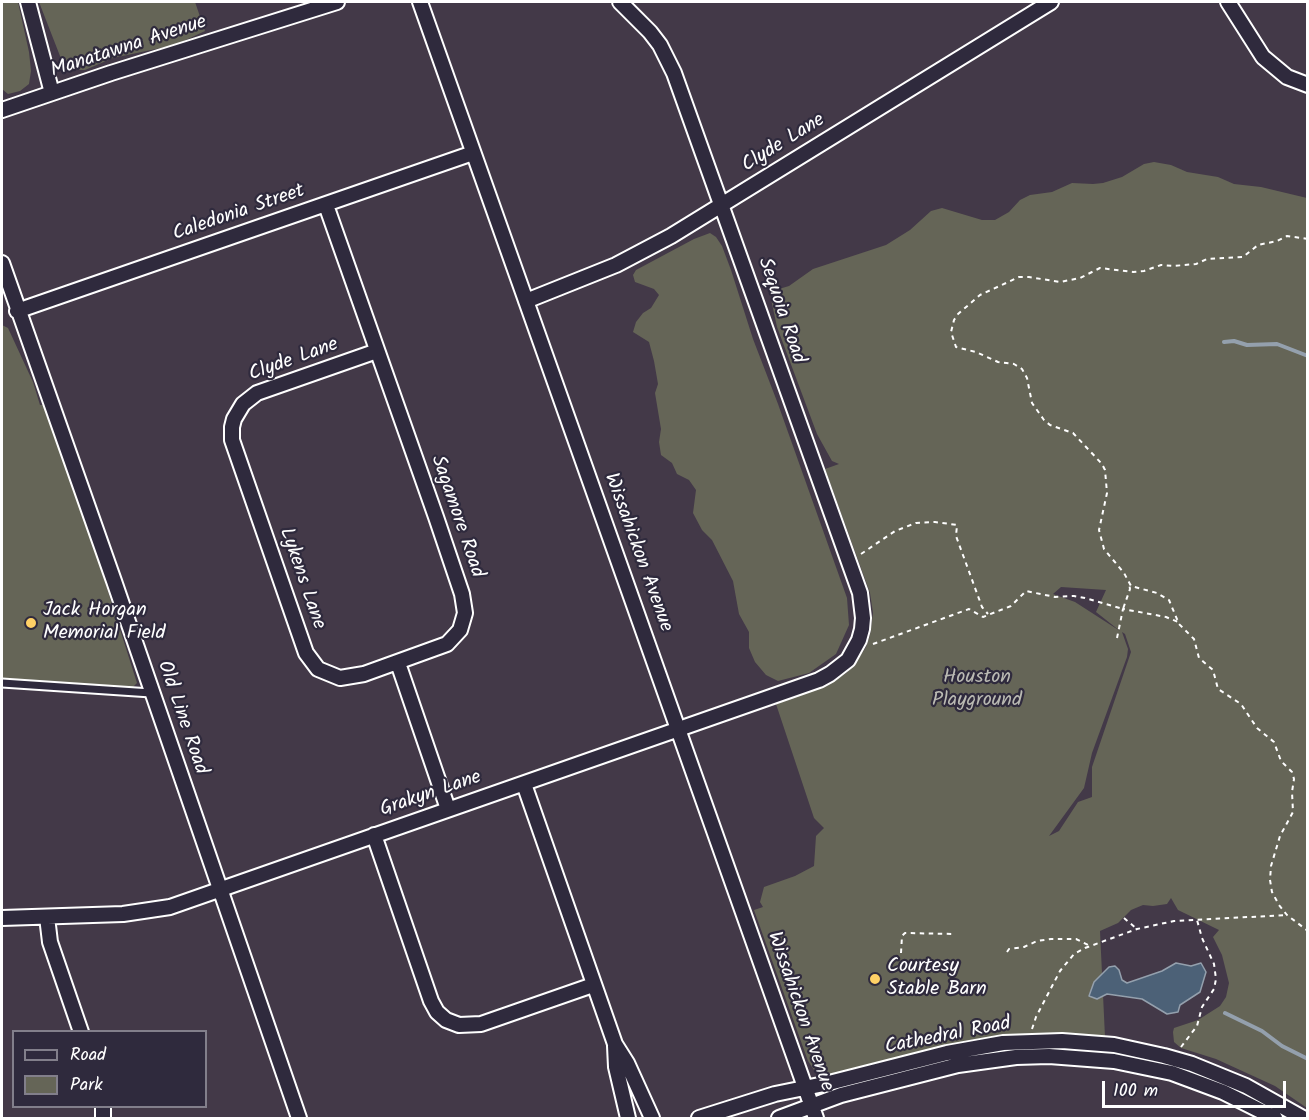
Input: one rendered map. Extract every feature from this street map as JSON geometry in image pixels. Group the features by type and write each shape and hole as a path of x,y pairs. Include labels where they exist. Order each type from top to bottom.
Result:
{"street":[{"path":"28,2 52,93"},
{"name":"Manatawna Avenue","path":"2,110 337,2"},
{"name":"Wissahickon Avenue","path":"420,2 814,1112"},
{"name":"Sequoia Road","path":"620,2 650,32 668,59 680,88 860,593 863,618 860,638 854,649"},
{"name":"Clyde Lane","path":"526,301 616,265 671,236 1052,2"},
{"path":"1228,2 1263,57 1280,73 1308,85"},
{"name":"Caledonia Street","path":"17,311 473,153"},
{"name":"Sagamore Road","path":"326,205 464,604 464,621 454,637 438,648 398,663"},
{"name":"Old Line Road","path":"2,263 299,1119"},
{"name":"Clyde Lane","path":"234,419 243,404 257,393 377,351"},
{"name":"Lykens Lane","path":"234,419 232,440 309,659 318,669 340,678 355,677 398,663"},
{"name":"Grakyn Lane","path":"2,918 142,913 170,907 819,680 841,667 854,649"},
{"path":"398,663 448,809"},
{"path":"524,784 615,1044 627,1063 652,1119"},
{"path":"374,835 431,1001 441,1016 452,1023 466,1026 481,1024 593,984"},
{"path":"47,917 50,942 80,1030"},
{"name":"Cathedral Road","path":"699,1119 775,1094 956,1051 1031,1041 1114,1045 1174,1059 1246,1086 1303,1119"},
{"path":"615,1044 616,1067 628,1119"},
{"name":"Cathedral Road","path":"778,1119 814,1112 841,1095 958,1065 1016,1057 1083,1057 1142,1066 1187,1078 1223,1092 1275,1119"}],"lane":[{"path":"2,683 151,693"},
{"path":"1187,1078 1191,1064"}],"path":[{"path":"1117,638 1130,589 1124,573 1104,549 1099,534 1107,493 1104,467 1073,433 1050,425 1040,415 1030,397 1027,378 1022,369 1014,364 998,362 976,352 956,347 952,337 954,320 984,292 1019,277 1060,282 1080,278 1100,268 1144,271 1161,265 1196,264 1207,259 1243,257 1258,245 1276,242 1287,236 1308,239"},
{"path":"861,554 895,531 916,523 935,522 957,525 956,536 982,607 989,614"},
{"path":"1129,583 1134,588 1165,597 1172,605 1178,622 1194,639 1199,657 1213,670 1218,689 1241,704 1257,728 1274,742 1280,759 1294,775 1293,812 1280,836 1270,873 1272,892 1287,915 1308,931"},
{"path":"873,644 969,609 983,616 989,614 1011,606 1026,591 1055,597 1085,598 1123,609 1166,617 1178,622"},
{"path":"1031,1041 1036,1017 1060,971 1074,954 1089,946 1137,929 1174,921 1287,915"},
{"path":"1124,918 1137,929"},
{"path":"1174,1059 1184,1041 1197,1026 1202,1007 1214,989 1216,979 1214,964 1202,938 1197,920"},
{"path":"901,953 902,936 905,933 955,933"},
{"path":"1007,952 1009,949 1051,939 1076,939 1089,946"}],"green space":[{"path":"2,2 18,2 31,71 29,84 20,91 8,94 2,89"},
{"path":"39,2 195,2 205,31 175,45 113,58 85,70 71,70 60,56"},
{"name":"Houston Playground","path":"1154,162 1171,165 1187,172 1218,177 1234,184 1261,187 1307,198 1307,1108 1275,1086 1216,1059 1181,1048 1174,1042 1174,1028 1198,1020 1220,1006 1226,997 1229,983 1222,955 1213,937 1219,930 1178,910 1171,898 1167,904 1143,905 1131,910 1118,923 1100,931 1105,1037 1034,1034 996,1037 951,1045 835,1075 824,1075 814,1070 808,1061 754,910 763,907 760,902 764,887 795,876 814,866 816,836 824,828 814,818 776,704 828,685 846,673 866,647 873,613 870,593 825,469 839,464 832,461 817,434 777,327 771,299 779,289 789,286 813,269 886,245 910,230 931,211 942,208 982,220 995,220 1030,195 1052,192 1072,183 1103,183 1122,177 1144,164","holes":["1061,587 1106,590 1096,612 1120,631 1075,602 1053,594","1122,632 1125,634 1131,652 1092,767 1092,797 1078,802 1059,831 1049,836 1084,788 1092,753 1127,657 1128,649"]},
{"path":"710,233 722,246 753,339 847,598 849,625 836,654 809,673 778,681 766,675 755,662 749,648 749,632 739,614 733,581 712,540 702,530 693,513 696,490 689,480 677,474 672,463 661,455 659,442 661,429 655,393 658,384 654,361 649,342 633,332 636,322 643,313 651,308 659,295 654,289 635,282 633,275 636,270"},
{"path":"2,325 8,328 33,382 40,405 44,405 92,541 137,683 133,687 2,678"}],"water":[{"path":"1176,963 1191,966 1201,963 1206,972 1200,992 1180,1005 1178,1012 1167,1014 1142,999 1107,994 1097,999 1089,996 1094,982 1109,967 1115,966 1122,980 1127,983 1162,971"}],"waterway":[{"path":"1224,342 1234,341 1247,345 1277,344 1308,356"},
{"path":"1225,1013 1262,1031 1282,1046 1308,1059"}],"place":[{"name":"Jack Horgan Memorial Field","path":"31,623"},
{"name":"Courtesy Stable Barn","path":"875,979"}]}
